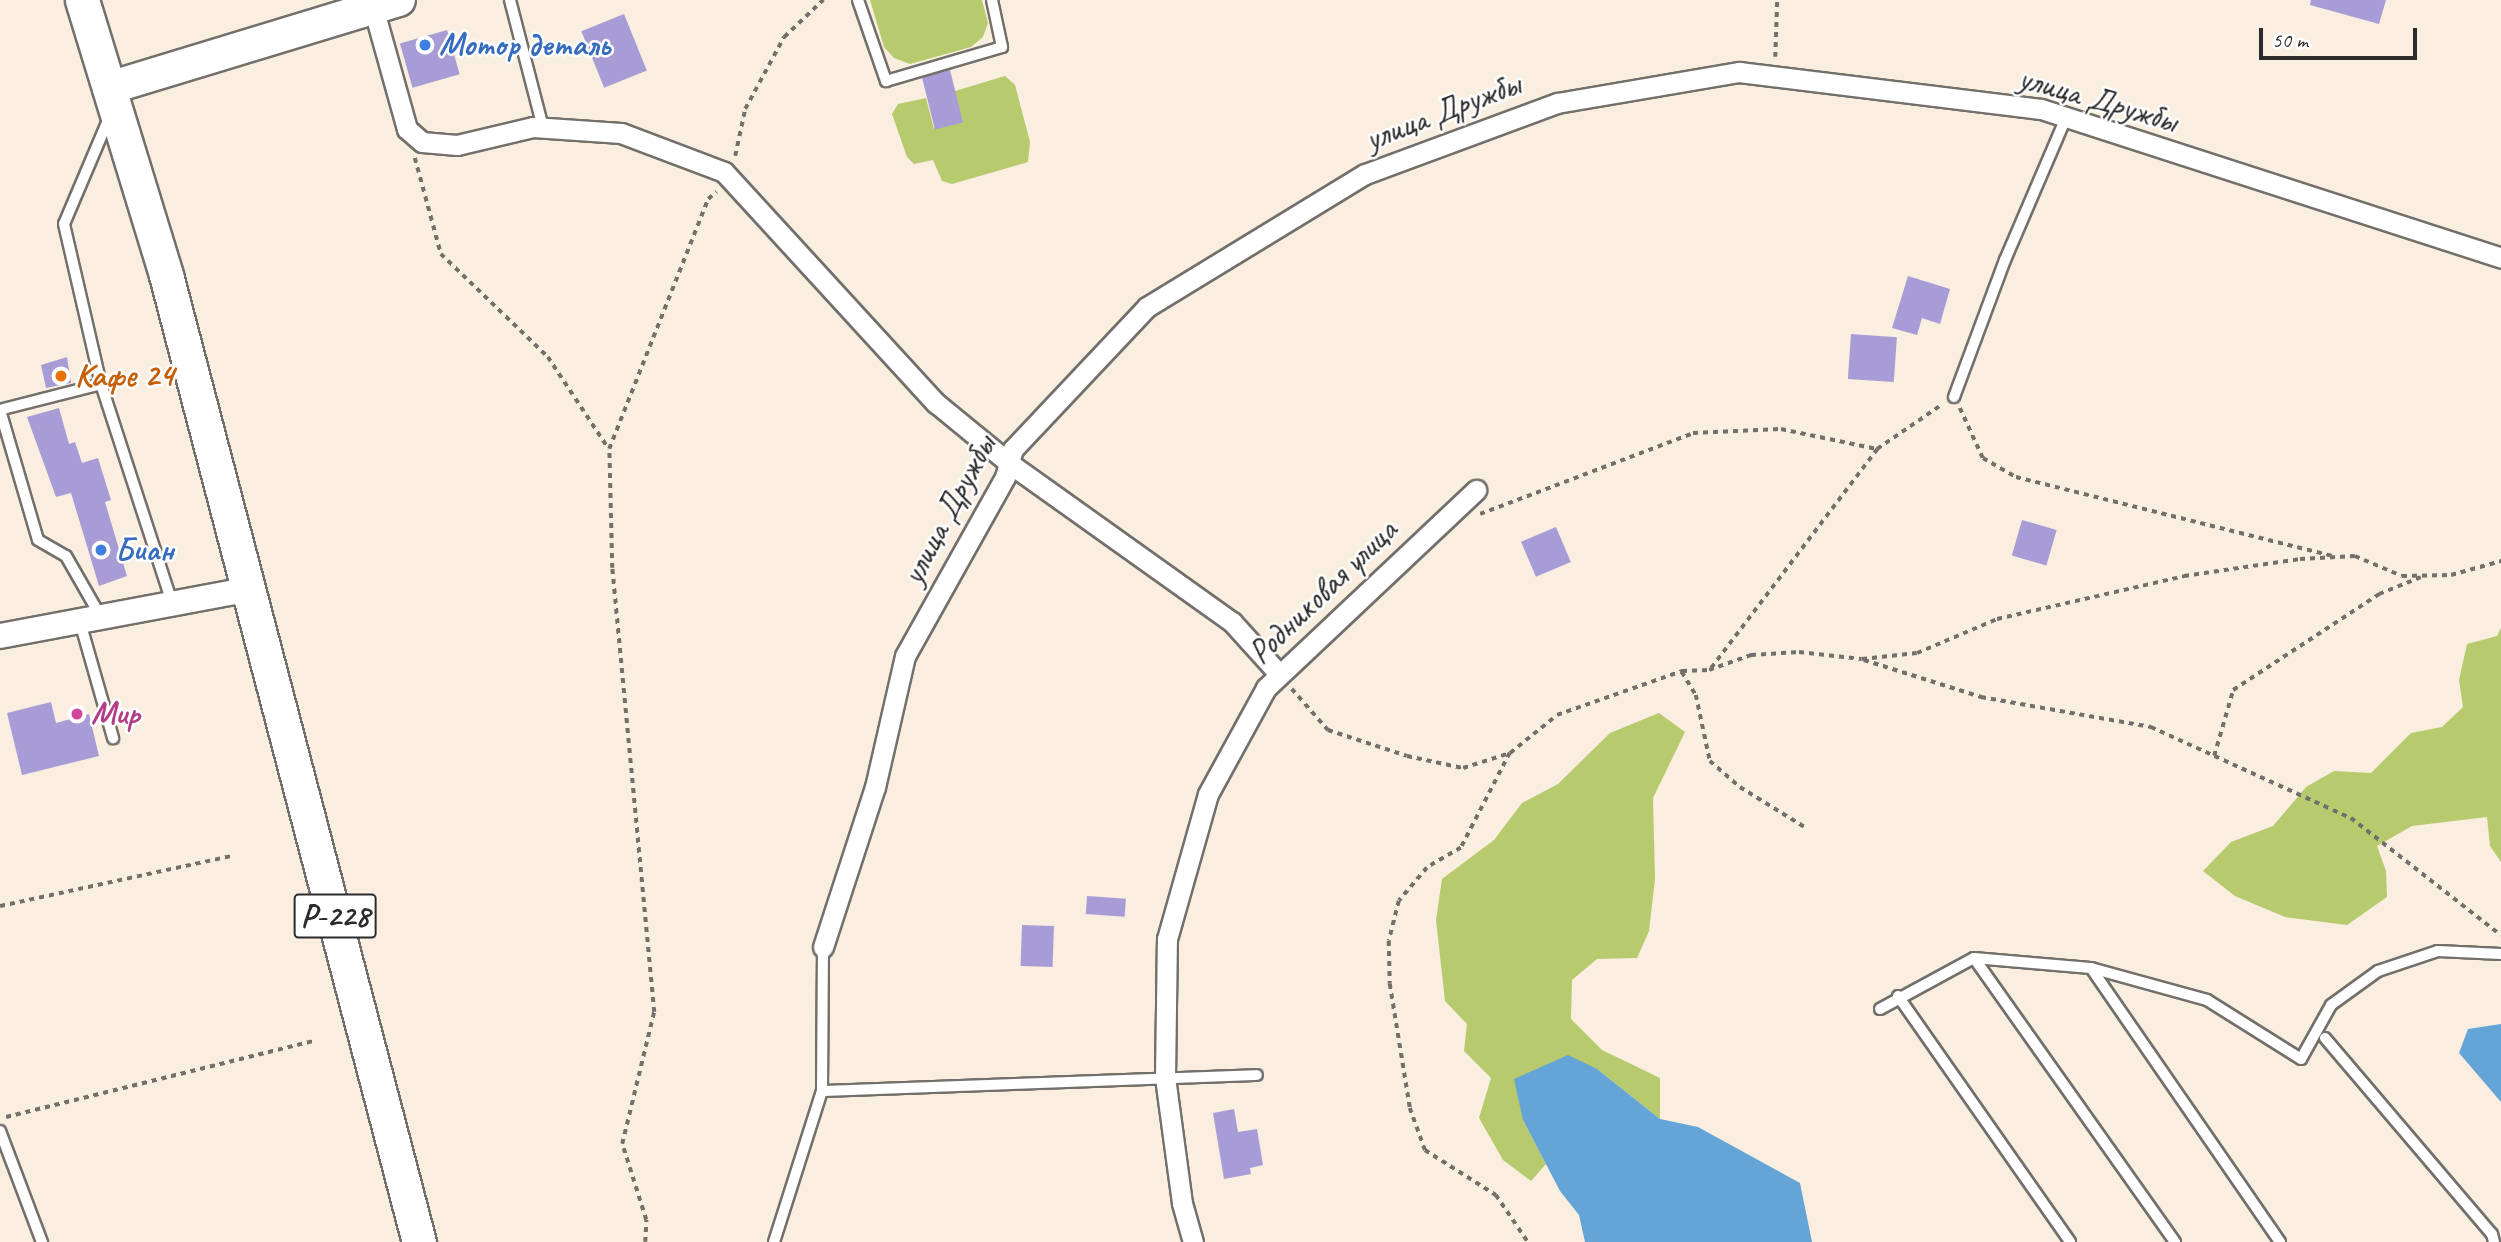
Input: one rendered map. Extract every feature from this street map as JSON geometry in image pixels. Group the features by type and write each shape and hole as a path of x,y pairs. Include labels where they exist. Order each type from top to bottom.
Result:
{"highway":[{"name":"Р-228","path":"82,0 166,275 419,1242"}],"main road":[{"path":"112,97 386,4"}],"street":[{"path":"386,4 407,129 422,142 457,145 544,128 621,133 724,172 936,403 1009,463 1232,622 1279,674"},
{"name":"улица Дружбы","path":"823,947 875,787 905,656 1009,463 1013,449 1147,307 1365,174 1557,103 1739,72 2041,109 2501,258"},
{"name":"Родниковая улица","path":"1193,1242 1182,1203 1165,1078 1167,939 1208,794 1266,688 1476,490"},
{"path":"0,636 250,589"}],"lane":[{"path":"510,0 544,128"},
{"path":"858,0 886,81 1002,47 992,0"},
{"path":"112,97 64,224 101,384 172,604"},
{"path":"1954,397 2004,260 2066,118"},
{"path":"101,384 1,409 38,540 66,556 91,619 113,738"},
{"path":"774,1242 822,1091 823,947"},
{"path":"1880,1009 1898,996 1974,958 2091,968 2207,1000 2301,1059 2331,1005 2378,971 2438,951 2501,954"},
{"path":"1974,958 2175,1242"},
{"path":"2091,968 2280,1242"},
{"path":"1898,996 2070,1242"},
{"path":"2325,1038 2493,1234 2494,1242"},
{"path":"822,1091 1257,1075"},
{"path":"0,1131 42,1242"}],"path":[{"path":"645,1242 646,1220 622,1144 654,1012 612,568 609,449 708,199 731,179 745,109 784,37 823,0"},
{"path":"1774,76 1777,0"},
{"path":"407,129 441,254 548,357 609,449"},
{"path":"1709,670 1877,449 1954,397 1983,458 2016,477 2336,557"},
{"path":"1434,529 1515,503 1693,433 1782,429 1877,449"},
{"path":"1528,1242 1496,1195 1425,1150 1410,1108 1390,984 1389,941 1399,901 1427,868 1461,848 1510,754 1557,715 1682,671 1709,670 1751,655 1787,653 1863,659 1917,653 1997,619 2184,576 2355,556 2402,576 2451,575 2501,561"},
{"path":"2214,756 2233,690 2379,594 2424,575"},
{"path":"1863,659 1981,697 2151,727 2351,818 2501,935"},
{"path":"1682,671 1696,695 1710,761 1740,787 1807,828"},
{"path":"1279,674 1328,730 1407,756 1463,768 1510,754"},
{"path":"0,906 231,856"},
{"path":"0,1119 316,1040"}],"green space":[{"path":"870,0 982,0 988,23 983,37 971,47 910,64 894,58 884,47"},
{"path":"1005,76 1015,85 1030,142 1028,162 952,184 942,181 933,160 914,164 907,157 892,114 898,104 926,98 934,129 955,91"},
{"path":"2501,628 2501,862 2490,846 2487,817 2412,826 2377,846 2386,871 2387,897 2347,925 2285,917 2235,896 2203,871 2231,842 2273,826 2306,787 2334,771 2371,773 2411,733 2442,727 2463,707 2459,680 2467,644 2497,636"},
{"path":"1659,713 1685,732 1653,798 1655,879 1649,931 1637,958 1597,959 1572,980 1571,1019 1602,1050 1660,1078 1660,1119 1597,1069 1523,1120 1546,1164 1531,1181 1503,1160 1479,1118 1491,1078 1464,1051 1467,1024 1445,1001 1436,920 1442,879 1494,840 1522,803 1558,784 1610,733"}],"water":[{"path":"2501,1024 2501,1102 2459,1053 2468,1029"},
{"path":"1568,1055 1597,1069 1660,1119 1698,1127 1800,1183 1812,1242 1585,1242 1579,1215 1560,1191 1523,1120 1514,1079"}],"building":[{"path":"2311,0 2386,0 2379,24 2310,5"},
{"path":"624,14 647,71 604,88 581,31"},
{"path":"447,30 460,74 413,88 400,44"},
{"path":"950,70 963,122 935,129 922,77"},
{"path":"1908,276 1950,289 1940,324 1922,318 1917,335 1892,328"},
{"path":"1851,334 1897,337 1894,382 1848,379"},
{"path":"67,357 71,383 46,388 41,365"},
{"path":"59,408 69,444 75,442 82,463 98,458 111,500 105,502 127,576 99,586 71,493 56,497 27,417"},
{"path":"2022,520 2057,530 2046,565 2012,556"},
{"path":"1556,527 1571,562 1536,577 1521,542"},
{"path":"51,702 56,723 89,714 99,756 22,775 7,713"},
{"path":"1087,896 1126,899 1125,917 1086,914"},
{"path":"1022,925 1054,926 1053,967 1021,966"},
{"path":"1234,1109 1238,1132 1257,1129 1263,1165 1250,1168 1251,1174 1224,1179 1213,1113"}],"place":[{"name":"Мотор деталь","path":"425,45"},
{"name":"Кафе 24","path":"61,376"},
{"name":"Биан","path":"101,550"},
{"name":"Мир","path":"77,714"}]}
